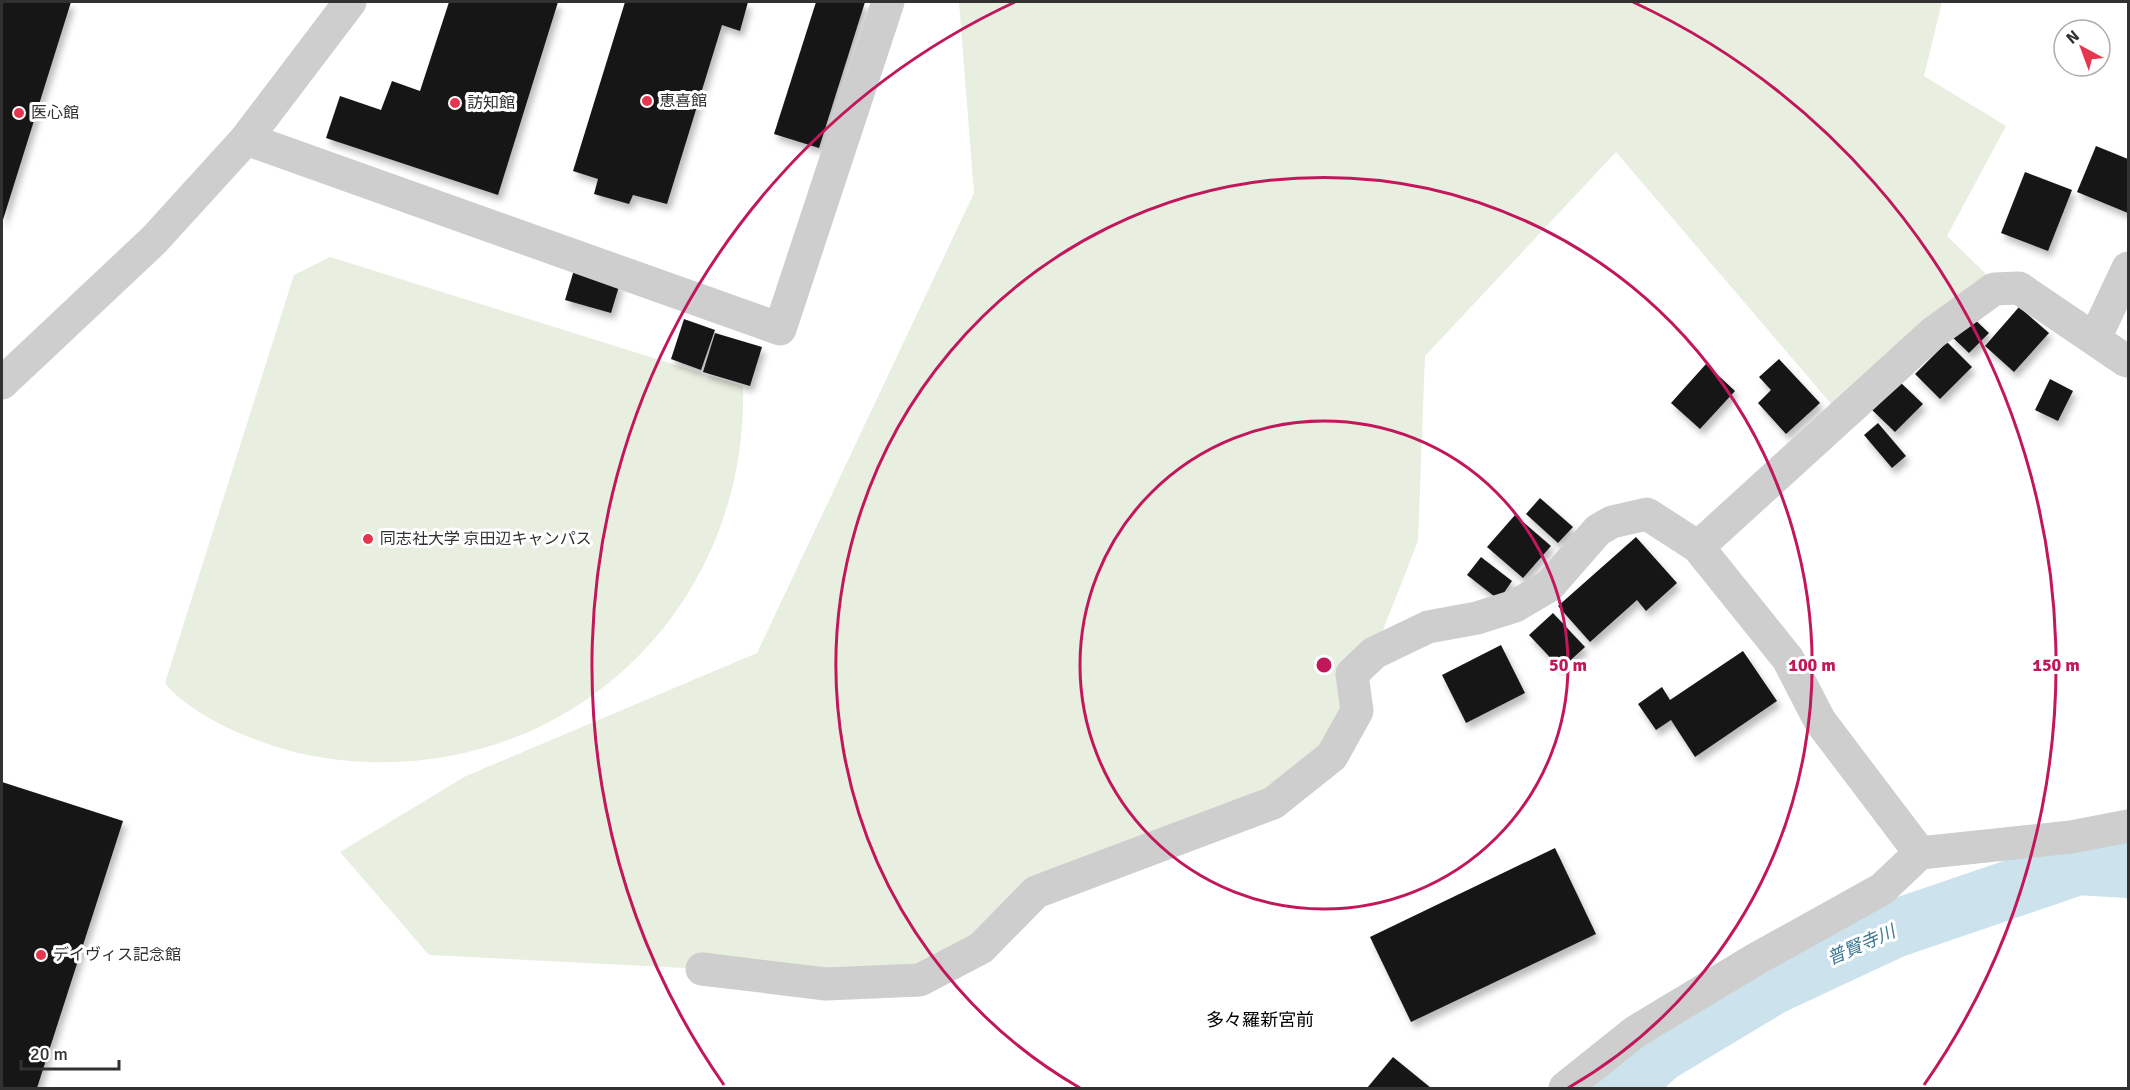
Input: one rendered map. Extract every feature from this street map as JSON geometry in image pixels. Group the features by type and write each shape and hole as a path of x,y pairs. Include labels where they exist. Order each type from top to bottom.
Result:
{"street":[{"path":"2,383 154,240 246,138 350,2"},
{"path":"246,138 780,329 888,2"},
{"path":"2095,338 2128,268"},
{"path":"1698,546 1933,333 1994,289 2019,288 2128,361"},
{"path":"702,969 826,984 920,980 981,948 1036,892 1274,803 1332,756 1357,711 1352,674 1374,652 1428,627 1477,618 1515,606 1549,586 1598,530 1612,522 1647,514 1698,546 1788,660 1820,721 1920,854"},
{"path":"1565,1089 1635,1032 1756,959 1882,889 1920,854 2071,837 2128,826"}],"shaded area":[{"path":"959,2 1942,2 1924,76 2006,126 1947,236 1987,275 1832,405 1616,152 1425,356 1418,541 1374,653 1357,711 1273,803 1036,892 920,980 429,955 340,852 466,776 757,653 974,193"},
{"path":"330,257 743,386 736,472 711,551 670,619 616,677 550,721 476,750 394,762 308,755 251,738 211,719 193,708 165,683 294,275"}],"building":[{"name":"医心館","path":"2,2 71,2 2,223"},
{"name":"訪知館","path":"449,2 558,2 498,195 326,138 340,96 381,110 392,81 420,91"},
{"name":"恵喜館","path":"625,2 748,2 740,31 722,25 667,204 633,195 629,204 594,194 598,179 573,171"},
{"path":"816,2 865,2 819,148 774,134"},
{"path":"2096,146 2128,159 2128,213 2077,192"},
{"path":"2025,172 2072,190 2048,251 2001,233"},
{"path":"574,270 620,283 611,313 565,300"},
{"path":"2019,307 2049,333 2014,372 1985,346"},
{"path":"1969,314 1989,333 1969,353 1950,335"},
{"path":"684,319 715,330 701,370 671,359"},
{"path":"715,333 762,347 750,386 703,372"},
{"path":"1947,342 1972,367 1940,399 1915,374"},
{"path":"1779,359 1820,403 1786,434 1758,403 1771,390 1759,377"},
{"path":"1706,364 1735,391 1700,429 1671,403"},
{"path":"2050,379 2073,391 2058,421 2035,410"},
{"path":"1899,381 1923,404 1895,432 1871,409"},
{"path":"1878,423 1906,456 1892,468 1864,435"},
{"path":"1540,498 1573,527 1558,543 1526,514"},
{"path":"1515,515 1551,546 1523,578 1487,547"},
{"path":"1636,537 1677,583 1646,611 1637,600 1590,642 1558,606"},
{"path":"1481,557 1512,581 1499,600 1467,575"},
{"path":"1553,613 1585,647 1561,669 1529,635"},
{"path":"1501,645 1525,693 1466,723 1442,675"},
{"path":"1743,651 1777,701 1695,757 1671,720 1656,730 1638,704 1662,687 1670,700"},
{"name":"デイヴィス記念館","path":"2,782 123,821 37,1088 2,1088"},
{"path":"1555,848 1596,934 1411,1022 1370,937"},
{"path":"1393,1057 1431,1088 1367,1088"}],"waterway":[{"name":"普賢寺川","path":"1622,1088 1659,1054 1772,986 1894,929 2078,866 2128,869"}],"place":[{"name":"恵喜館","path":"647,101"},
{"name":"訪知館","path":"455,103"},
{"name":"医心館","path":"19,113"},
{"name":"同志社大学 京田辺キャンパス","path":"368,539"},
{"name":"デイヴィス記念館","path":"41,955"}],"district":[{"name":"多々羅新宮前","path":"1260,1020"}]}
